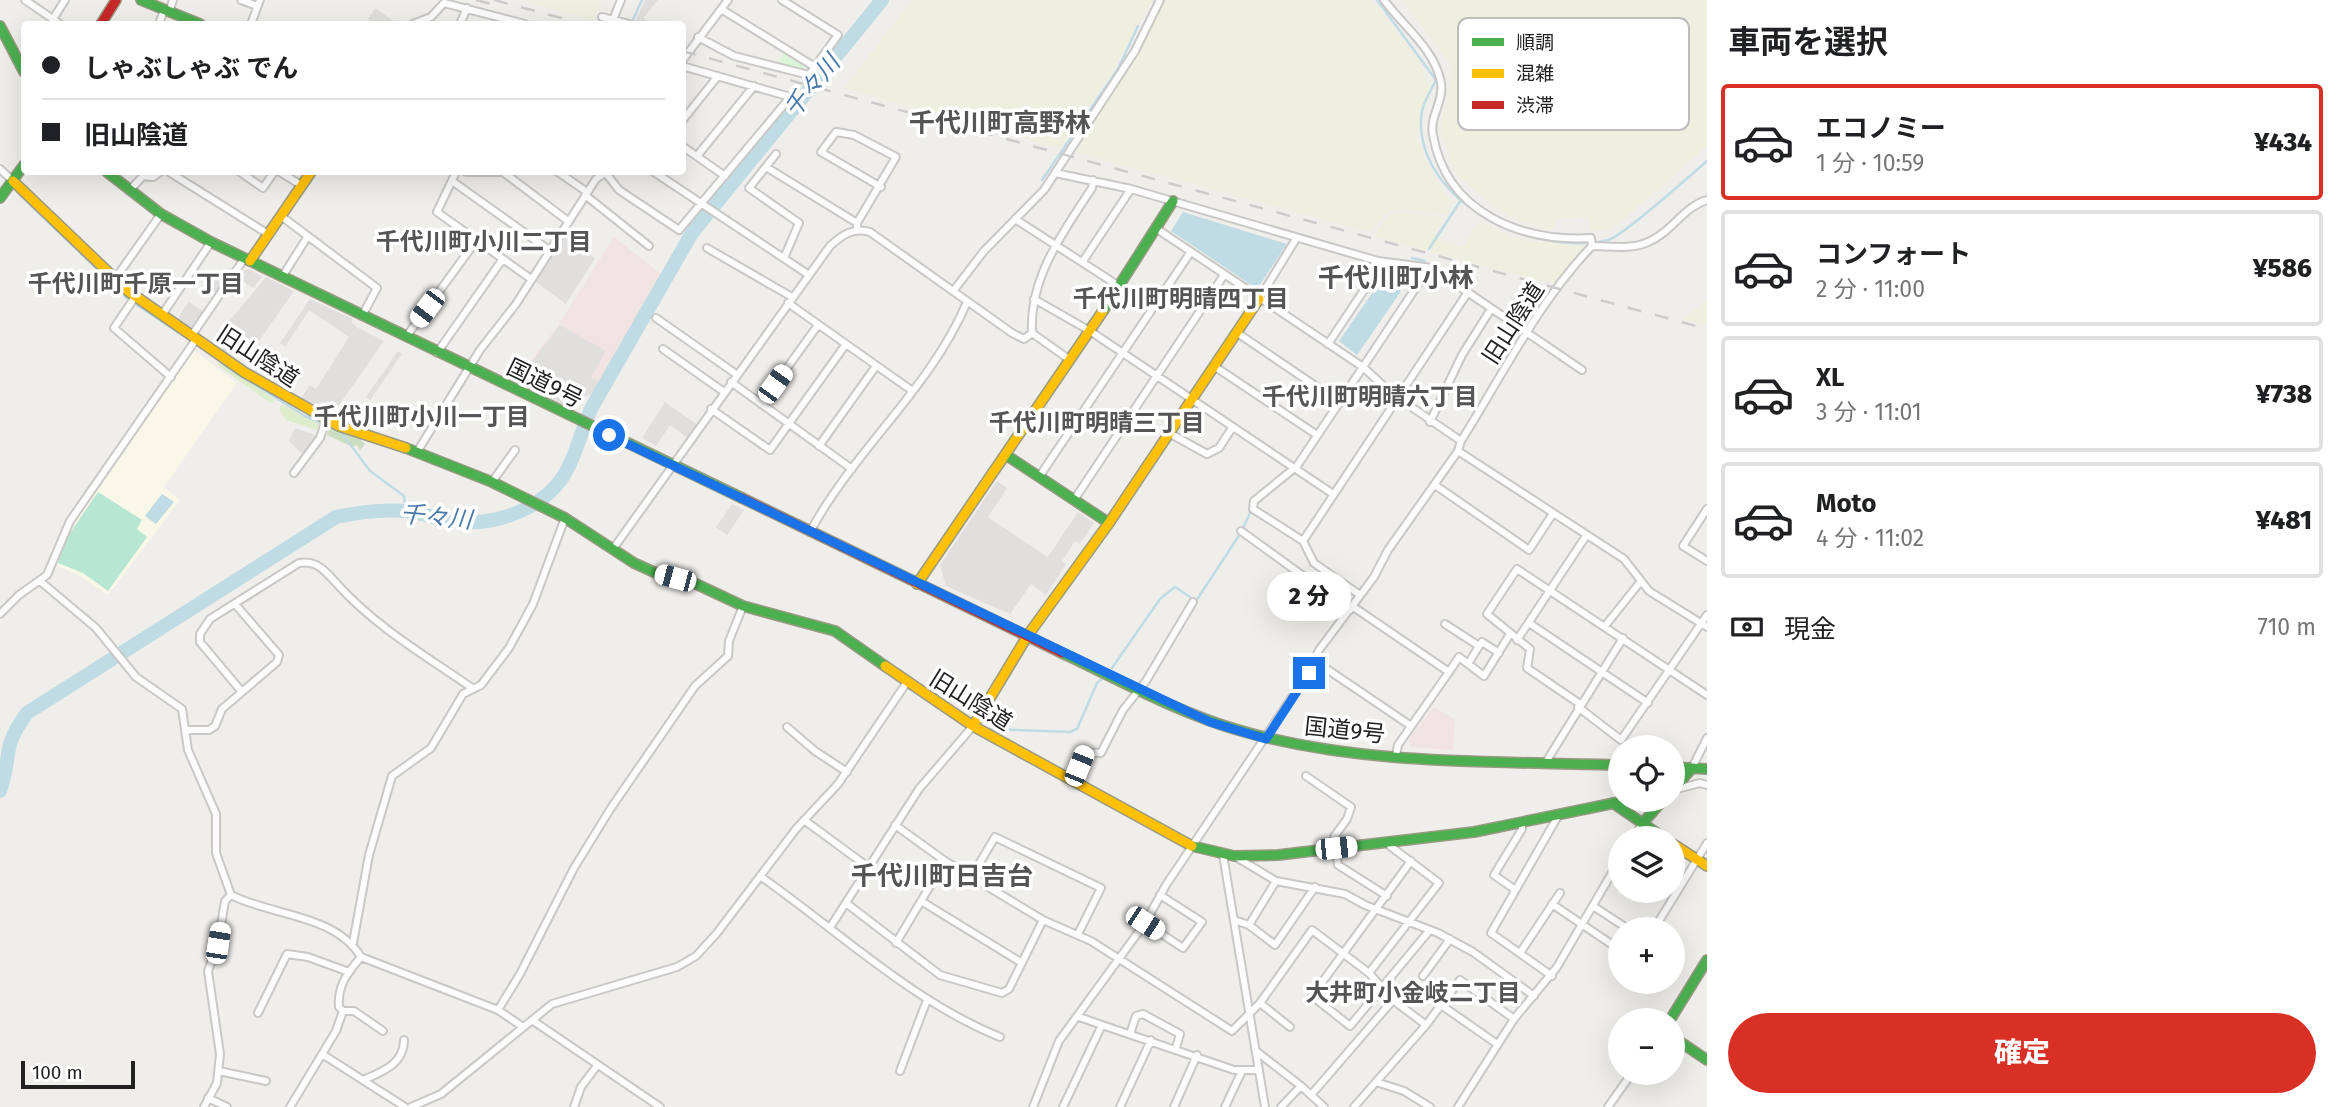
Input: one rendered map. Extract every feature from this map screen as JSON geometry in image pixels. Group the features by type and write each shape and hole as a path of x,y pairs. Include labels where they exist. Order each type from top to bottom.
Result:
{"main road":[{"path":"103,21 116,0"},
{"path":"141,0 192,21"},
{"path":"0,26 21,66"},
{"path":"0,198 21,169"},
{"name":"国道9号","path":"111,175 161,214 247,260 1187,713 1266,739 1333,751 1608,765"},
{"path":"247,260 309,175"},
{"name":"旧山陰道","path":"13,181 115,279 133,301 162,315 194,340 326,420 492,482 565,518 634,563 694,583 743,607 835,631 973,726 1194,847"},
{"path":"917,584 1090,331 1173,201"},
{"path":"973,726 1028,635 1109,523 1259,299"},
{"path":"1006,455 1109,523"},
{"path":"1685,768 1707,769"},
{"path":"1685,776 1692,768"},
{"path":"1194,847 1234,856 1336,848 1522,823 1608,804"},
{"path":"1625,812 1645,826"},
{"path":"1642,824 1652,812"},
{"path":"1685,852 1707,866"},
{"path":"1677,1008 1707,960"},
{"path":"1685,1045 1707,1060"}],"street":[{"path":"25,0 55,21"},
{"path":"52,19 65,0"},
{"path":"161,21 173,0"},
{"path":"241,0 258,3 253,21"},
{"path":"613,20 621,0"},
{"path":"686,56 727,0"},
{"path":"698,37 734,56 809,75 838,35 782,0"},
{"path":"794,7 798,0"},
{"path":"954,289 984,251 1044,190 1135,51 1160,0"},
{"path":"1384,0 1424,45 1441,82 1441,99 1432,133 1442,169 1462,197 1510,227 1569,239 1591,238 1592,246 1629,247 1660,236 1692,207 1707,200"},
{"path":"421,21 431,17 441,4 514,21"},
{"path":"461,21 467,8"},
{"path":"720,9 815,67"},
{"path":"602,17 617,21"},
{"path":"686,44 692,45"},
{"path":"608,175 619,190 679,230 703,205 787,102 787,96 686,64"},
{"path":"686,116 718,76"},
{"path":"698,156 754,86"},
{"path":"613,549 790,300 830,246 857,227 881,187 896,157 853,135 836,132 821,152 881,187"},
{"path":"686,148 725,176"},
{"path":"776,154 749,188 799,223 784,258"},
{"path":"766,167 857,227 870,232 919,269 954,289 955,294 1024,339 1032,333 1034,299 1056,244 1092,188 1093,180"},
{"name":"旧山陰道","path":"0,169 13,181"},
{"path":"1055,173 1131,189 1378,261 1432,268 1582,370"},
{"path":"130,191 142,175"},
{"path":"174,175 268,234"},
{"path":"244,175 263,188 272,175"},
{"path":"284,175 301,186"},
{"path":"455,175 437,212 531,279"},
{"path":"509,175 568,221"},
{"path":"562,175 649,246"},
{"path":"417,452 586,193 602,175"},
{"path":"658,175 809,275"},
{"path":"452,181 549,250"},
{"path":"1083,261 1131,189"},
{"path":"115,279 161,214"},
{"path":"281,216 377,288 362,316"},
{"path":"1015,219 1119,286"},
{"path":"1157,229 1363,367 1430,422 1461,442"},
{"path":"282,277 308,236"},
{"path":"1259,299 1296,239"},
{"path":"406,337 476,241"},
{"path":"162,315 211,242"},
{"name":"旧山陰道","path":"1194,847 1315,661 1458,451 1527,331 1592,246"},
{"path":"707,248 790,300 818,325 911,390"},
{"path":"1039,477 1190,253"},
{"path":"0,614 50,570 70,522 247,260"},
{"path":"437,353 502,260"},
{"path":"1328,344 1376,272 1378,261"},
{"path":"1360,595 1314,563 1303,541 1253,509 1254,501 1293,468 1317,435 1419,283 1424,267"},
{"path":"1074,500 1224,275"},
{"path":"1303,541 1468,292"},
{"path":"1034,299 1090,331 1333,494"},
{"path":"133,301 114,328 170,377"},
{"path":"810,532 852,469 911,390 943,353 967,302"},
{"path":"1430,422 1462,355 1492,309"},
{"path":"656,318 736,374"},
{"path":"761,404 818,325"},
{"path":"1236,332 1339,402"},
{"path":"1032,333 1070,360"},
{"path":"711,409 770,450 846,344"},
{"path":"663,349 724,392"},
{"path":"819,446 876,366"},
{"path":"1213,366 1317,435"},
{"path":"731,382 852,469"},
{"path":"295,473 320,438 326,420"},
{"path":"1168,433 1207,454 1219,448 1232,428"},
{"path":"492,482 515,450"},
{"path":"1458,451 1552,515 1624,559 1641,581 1661,600 1704,626"},
{"path":"1435,485 1529,550 1552,515"},
{"path":"1707,509 1683,546 1707,562"},
{"path":"353,943 369,855 384,808 386,789 392,776 431,748 455,705 472,688 481,685 525,623 565,518"},
{"path":"1241,531 1449,672"},
{"path":"1517,640 1586,536"},
{"path":"242,692 200,642 200,634 210,619 299,563 316,563 366,614 472,688"},
{"path":"1707,615 1704,626 1671,670 1621,740 1579,705 1527,668 1530,649 1487,614 1517,569 1605,626 1671,670 1707,695"},
{"path":"40,581 58,600 96,628 136,677 182,709 188,750 216,814 216,853 231,895"},
{"path":"1605,626 1641,581"},
{"path":"1073,780 1084,751 1101,753 1107,745 1123,710 1193,602"},
{"path":"185,730 209,730 215,726 218,714 277,662 279,655 235,604"},
{"path":"498,1010 574,868 611,808 695,686 728,656 729,641 743,607"},
{"path":"1528,623 1648,703"},
{"path":"1445,624 1479,646"},
{"path":"1396,755 1398,746 1410,726 1459,657 1485,676 1510,635"},
{"path":"1546,762 1623,638"},
{"path":"1468,664 1482,642 1499,653"},
{"path":"1315,661 1410,726"},
{"path":"411,1107 441,1094 523,1027 564,998 687,963 718,933 804,820 847,772 907,682"},
{"path":"831,926 919,789 973,726"},
{"path":"787,727 815,751 847,772"},
{"path":"1692,768 1707,737"},
{"path":"1306,776 1351,807 1348,819 1334,837 1338,865 1387,896"},
{"path":"1685,787 1700,783 1707,785"},
{"path":"1552,976 1492,933 1514,888 1558,816"},
{"path":"804,820 868,867"},
{"path":"1514,888 1494,875 1522,829 1522,823"},
{"path":"895,825 945,861 1043,920 1078,934 1231,1031 1260,1003 1312,930 1369,973 1393,1000 1426,1025"},
{"path":"972,876 995,838 1101,888 1078,934"},
{"path":"1369,973 1439,883 1388,842"},
{"path":"1661,917 1707,843"},
{"path":"1045,1107 1034,1105 1059,1041 1079,1017 1106,974 1120,959 1194,847"},
{"path":"1223,855 1251,1010 1265,1107"},
{"path":"1234,856 1276,881 1345,894 1450,939 1534,996"},
{"path":"896,943 945,861"},
{"path":"1411,862 1312,996 1350,1026 1384,989 1429,931"},
{"path":"760,876 928,1000 968,1024 1000,1037"},
{"path":"1249,925 1276,881"},
{"path":"1458,1107 1514,1018 1552,976 1608,881"},
{"path":"1234,920 1249,925 1275,945 1315,887"},
{"path":"1520,953 1560,893"},
{"path":"231,895 283,911 353,943 361,957 498,1010 523,1027"},
{"path":"204,1107 217,1083 220,1054 208,971 218,943 225,901 231,895"},
{"path":"1145,923 1183,948 1202,922 1160,895"},
{"path":"921,901 1022,963"},
{"path":"846,903 940,975 1002,993 1009,989 1043,920"},
{"path":"1552,904 1608,942"},
{"path":"1594,906 1610,917"},
{"path":"1423,976 1450,939"},
{"path":"258,1013 286,954 308,957 349,972"},
{"path":"361,957 349,972 339,993 339,1007 343,1011 354,1011 383,1031"},
{"path":"1354,1107 1426,1025 1460,980 1514,1018"},
{"path":"900,1071 928,1000"},
{"path":"1311,1096 1393,1000"},
{"path":"1260,1003 1290,1027"},
{"path":"1441,1005 1497,1044"},
{"path":"290,1107 336,1031 343,1011"},
{"path":"1130,1034 1136,1016 1143,1014 1180,1034 1176,1048"},
{"path":"1079,1017 1242,1071 1258,1070"},
{"path":"532,1020 660,1107"},
{"path":"1063,1107 1102,1025"},
{"path":"363,1080 384,1072 397,1060 404,1040"},
{"path":"1120,1107 1151,1040"},
{"path":"1256,1051 1324,1107"},
{"path":"322,1054 405,1107"},
{"path":"1174,1107 1197,1055"},
{"path":"574,1107 581,1087 596,1066"},
{"path":"219,1071 266,1081"},
{"path":"1225,1107 1242,1071"},
{"path":"1376,1082 1404,1091 1430,1107"},
{"path":"1608,1107 1624,1085"},
{"path":"1281,1107 1301,1086"},
{"path":"208,1098 227,1107"}],"shaded area":[{"path":"645,0 658,0 643,18 646,21 635,21"},
{"path":"375,8 394,21 371,21 368,19"},
{"path":"563,235 595,258 566,304 533,280"},
{"path":"614,237 662,275 591,395 576,399 570,397 563,406 513,383 557,327"},
{"path":"229,267 232,269 216,293 203,284 213,270 222,276"},
{"path":"249,269 262,277 253,288 237,277 241,271"},
{"path":"266,277 294,291 254,348 241,340 230,356 211,343"},
{"path":"310,299 353,319 351,322 358,328 384,341 330,418 299,401 310,385 316,389 349,337 309,310 285,347 280,343"},
{"path":"189,302 203,311 191,328 177,319"},
{"path":"560,325 606,351 591,377 599,382 590,395 576,399 570,396 563,406 515,384"},
{"path":"192,349 237,383 164,487 180,500 108,595 80,576 55,565 59,546 71,524"},
{"path":"398,351 402,354 370,400 366,397"},
{"path":"665,402 698,425 688,438 670,425 656,446 642,438"},
{"path":"295,428 318,436 303,455 289,441"},
{"path":"997,481 1007,488 988,517 1048,557 1078,512 1094,523 1080,544 1075,541 1062,561 1066,564 1046,595 1031,584 1010,614 946,586 940,565"},
{"path":"732,504 744,510 727,535 716,527"},
{"path":"1434,707 1455,719 1453,750 1410,747 1409,739"}],"green space":[{"path":"521,0 602,0 592,20"},
{"path":"912,0 1153,0 1109,77 1060,149 844,88"},
{"path":"1165,0 1371,0 1420,61 1431,92 1418,129 1417,140 1435,178 1452,203 1447,214 1404,209 1386,212 1370,232 1074,152"},
{"path":"1402,0 1707,0 1707,146 1617,225 1603,231 1589,231 1589,217 1560,218 1551,230 1519,221 1494,207 1456,174 1440,130 1453,68"},
{"path":"785,52 807,66 804,70 778,62"},
{"path":"1395,212 1444,217 1435,233 1441,240 1464,247 1472,230 1482,222 1511,236 1534,242 1588,245 1575,256 1555,284 1374,237 1386,218"},
{"path":"1707,302 1707,326 1683,319"},
{"path":"219,362 275,400 272,404 217,365"},
{"path":"282,404 319,425 317,430 286,420 279,409"},
{"path":"330,426 357,436 365,444 360,451 357,445 353,447 327,435"},
{"path":"98,492 142,520 137,529 147,537 108,591 83,573 58,563 61,546"}],"water":[{"path":"1183,212 1287,244 1257,289 1171,231"},
{"path":"1392,273 1405,277 1400,293 1357,355 1339,341 1384,276"},
{"path":"162,494 174,502 156,524 145,516"}],"waterway":[{"path":"632,21 642,0"},
{"name":"千々川","path":"0,791 10,744 27,713 336,517 397,510 454,521 483,522 526,508 550,492 560,481 574,455 592,407 692,233 882,0"},
{"path":"1377,0 1436,80 1421,114 1425,149 1439,176 1460,199 1486,218 1516,232 1548,240 1579,243 1608,240 1642,217 1707,161"},
{"path":"1042,180 1118,69 1138,26"},
{"path":"20,195 129,300 187,338"},
{"path":"1429,249 1461,200"},
{"path":"1412,258 1425,261"},
{"path":"210,353 228,368 305,416 341,432 370,471 404,496 406,511"},
{"path":"1243,528 1250,513"},
{"path":"1112,668 1160,599 1175,587 1196,601 1240,534"},
{"path":"989,729 1070,732 1077,729 1097,683 1103,678"}],"railway":[{"path":"476,0 503,7"},
{"path":"494,0 573,21"},
{"path":"686,52 1707,329"}],"traffic: fast":[{"path":"141,0 193,21"},
{"path":"0,26 21,66"},
{"path":"0,198 21,169"},
{"path":"111,175 161,214 211,242 742,498"},
{"path":"1103,311 1173,201"},
{"path":"406,448 492,482 565,518 634,563 656,573 694,583 743,606 835,631 885,666"},
{"path":"1006,455 1109,523"},
{"path":"1062,653 1192,714 1285,742 1379,756 1428,760 1608,765"},
{"path":"1685,768 1707,769"},
{"path":"1685,776 1692,768"},
{"path":"1192,846 1234,856 1278,855 1474,832 1608,804"},
{"path":"1626,812 1647,826"},
{"path":"1642,824 1652,812"},
{"path":"1677,1008 1707,960"},
{"path":"1685,1045 1707,1060"}],"traffic: slow":[{"path":"250,261 309,175"},
{"path":"13,181 128,291 244,372 339,426 406,448"},
{"path":"973,726 1028,635 1109,523 1259,299"},
{"path":"917,584 1103,311"},
{"path":"885,666 973,726 1192,846"},
{"path":"1685,852 1707,866"}],"traffic: jam":[{"path":"103,21 116,0"},
{"path":"742,498 1062,653"}],"district":[{"name":"千代川町高野林","path":"1000,123"},
{"name":"千代川町小川二丁目","path":"484,242"},
{"name":"千代川町小林","path":"1396,278"},
{"name":"千代川町千原一丁目","path":"136,284"},
{"name":"千代川町明晴四丁目","path":"1181,299"},
{"name":"千代川町明晴六丁目","path":"1370,397"},
{"name":"千代川町小川一丁目","path":"422,417"},
{"name":"千代川町明晴三丁目","path":"1097,423"},
{"name":"千代川町日吉台","path":"942,876"},
{"name":"大井町小金岐二丁目","path":"1413,993"}],"route":[{"path":"609,435 1187,713 1239,732 1266,739 1309,673"}]}
